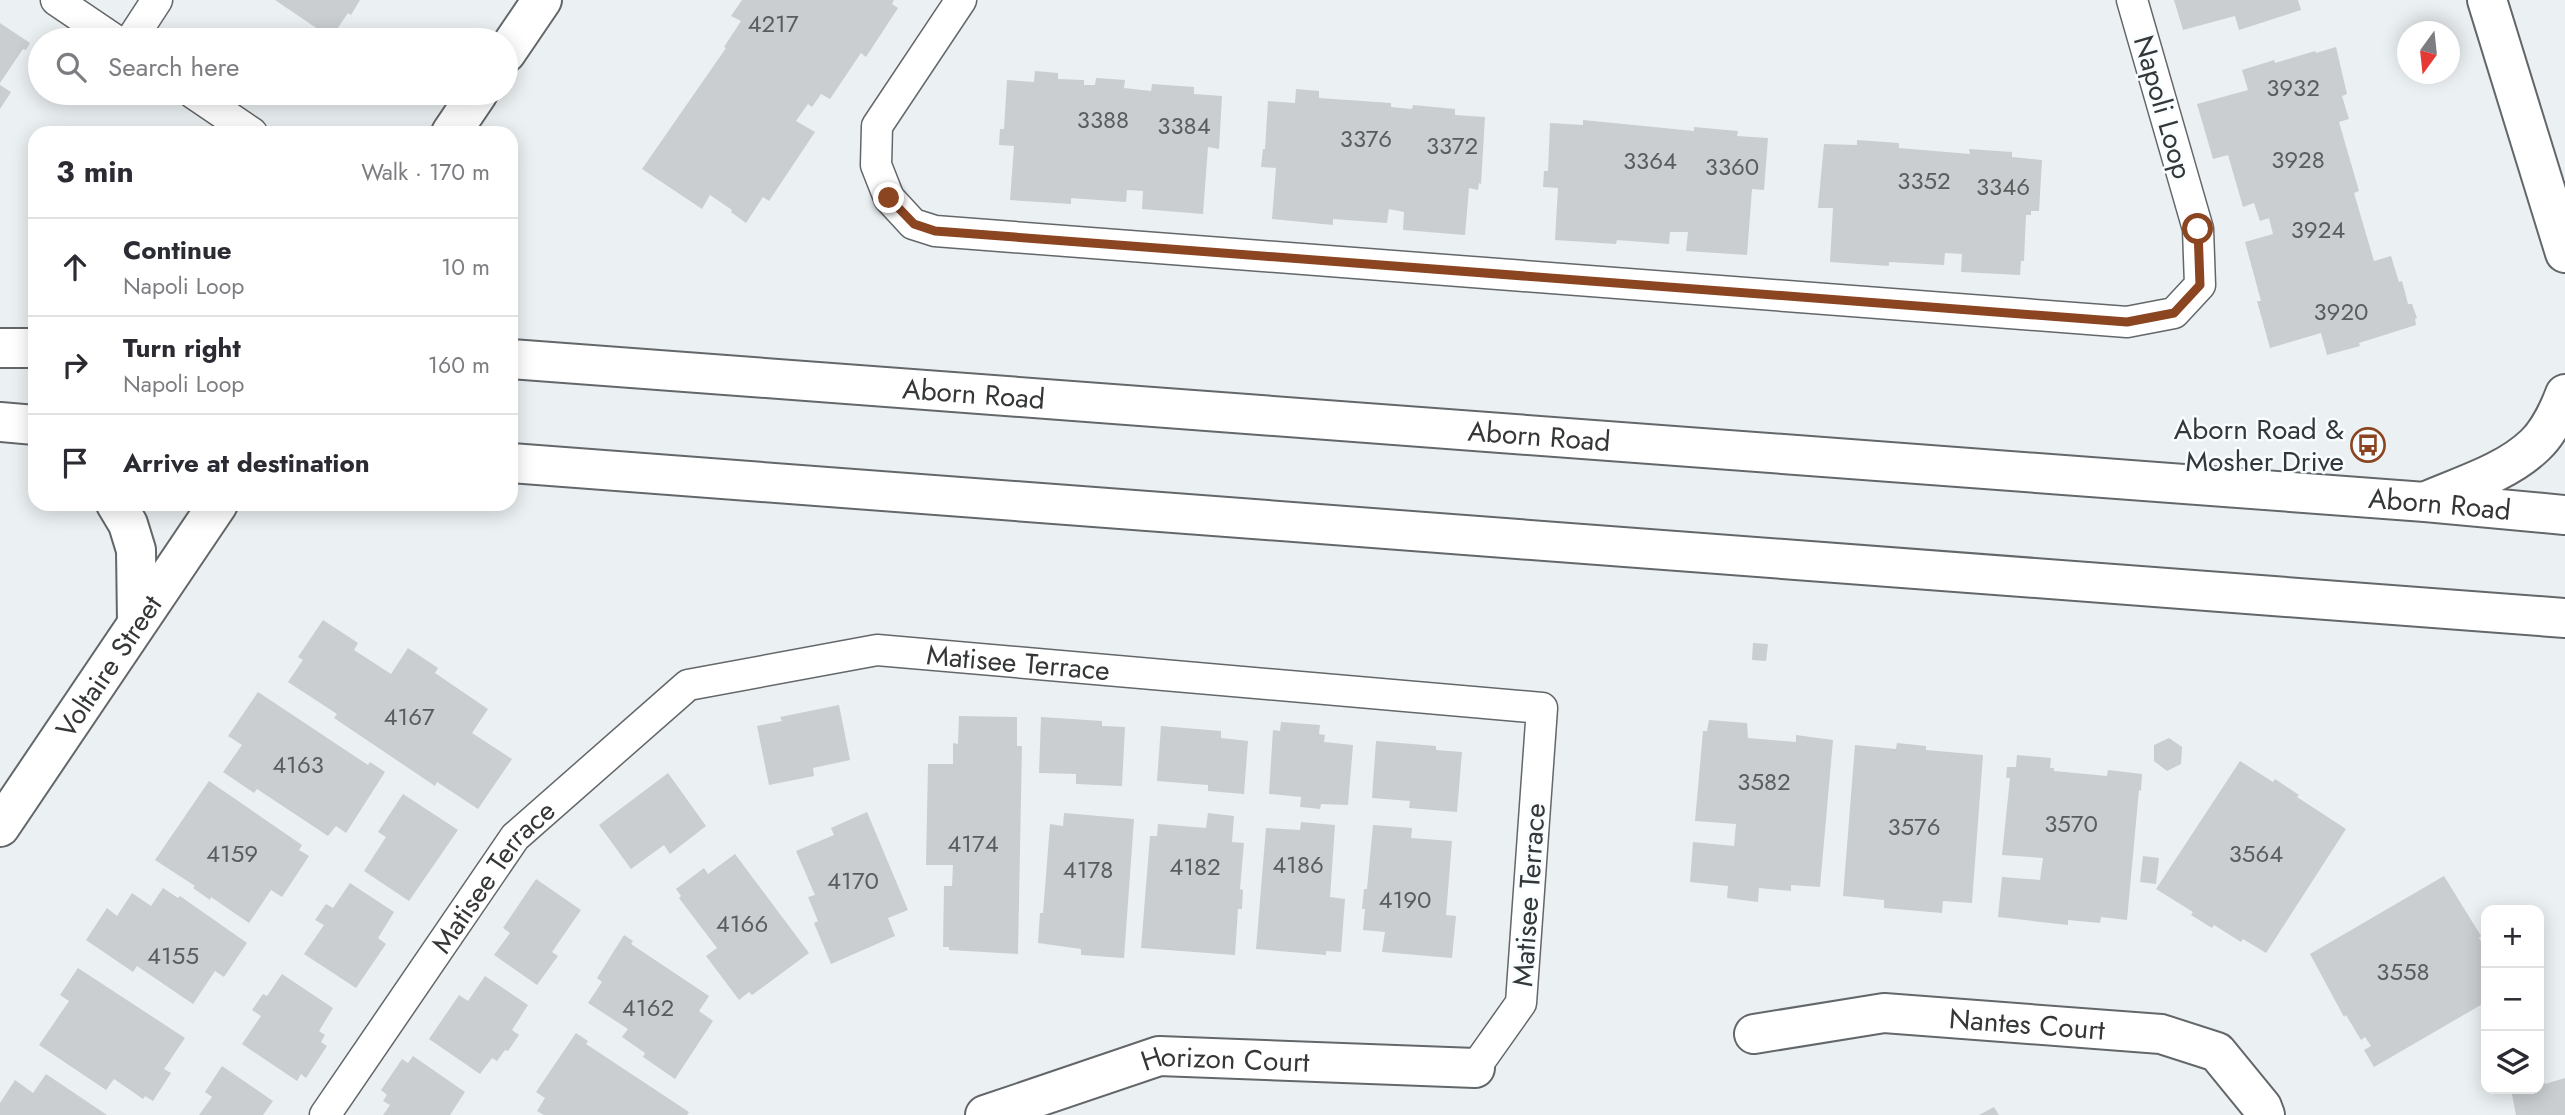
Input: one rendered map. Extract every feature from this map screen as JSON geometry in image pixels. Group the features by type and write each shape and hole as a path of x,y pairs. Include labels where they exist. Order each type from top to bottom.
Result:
{"main road":[{"path":"518,35 542,0"},
{"path":"2487,0 2565,253"},
{"path":"456,126 470,105"},
{"path":"0,348 28,348"},
{"name":"Aborn Road","path":"518,360 2425,502 2565,515"},
{"path":"2425,502 2507,466 2537,444 2565,394"},
{"path":"0,422 28,424"},
{"path":"518,464 2565,618"},
{"path":"120,511 128,524 136,550 137,622"},
{"name":"Voltaire Street","path":"0,827 213,511"},
{"name":"Nantes Court","path":"1755,1034 1884,1013 2161,1034 2217,1052 2262,1107 2265,1115"},
{"name":"Horizon Court","path":"985,1115 1160,1056 1475,1068"}],"lane":[{"path":"56,0 97,28"},
{"path":"139,28 157,0"},
{"name":"Napoli Loop","path":"961,0 877,126 876,165 889,198 914,224 935,231 2127,322 2174,313 2200,285 2198,229 2132,0"},
{"path":"211,105 242,126"},
{"name":"Matisee Terrace","path":"325,1115 514,837 688,685 877,650 1542,708 1521,1003 1475,1068"}],"building":[{"path":"275,0 360,0 351,15 348,13 338,28 316,28"},
{"path":"742,0 894,0 892,4 898,8 866,57 861,53 830,99 821,94 812,107 808,104 796,121 815,132 769,201 763,197 746,223 710,195 702,209 642,169 726,48 724,47 741,21 731,16"},
{"path":"2174,0 2298,0 2301,10 2239,30 2235,16 2183,30"},
{"path":"0,23 28,42 28,46 26,50 23,49 0,83"},
{"path":"2336,47 2347,94 2342,96 2349,119 2339,122 2359,191 2354,193 2374,261 2391,256 2408,304 2412,304 2417,318 2416,325 2327,355 2321,333 2270,348 2245,242 2273,234 2269,218 2260,221 2254,203 2243,207 2228,155 2213,159 2197,104 2248,90 2242,70 2274,60 2275,63"},
{"path":"1035,71 1058,73 1058,79 1084,80 1084,85 1095,85 1096,78 1125,80 1124,88 1151,91 1152,84 1194,87 1194,94 1222,96 1219,149 1208,147 1203,214 1142,209 1143,191 1127,190 1126,202 1071,198 1071,204 1010,200 1014,146 999,145 1000,129 1004,129 1007,80 1034,82"},
{"path":"0,85 11,92 0,109"},
{"path":"1296,89 1319,91 1319,98 1391,103 1391,107 1412,109 1413,105 1455,109 1455,115 1485,117 1481,184 1479,183 1478,190 1469,188 1465,235 1403,230 1404,212 1389,209 1387,223 1333,219 1333,225 1272,219 1276,168 1261,167 1268,101 1295,103"},
{"path":"1583,120 1694,131 1694,127 1738,131 1737,136 1768,138 1764,190 1752,189 1747,255 1686,251 1688,232 1670,232 1669,244 1617,240 1616,244 1555,240 1558,188 1543,187 1544,171 1548,171 1550,123 1583,125"},
{"path":"1857,140 1899,143 1899,148 1970,154 1969,149 2012,152 2012,157 2042,160 2039,211 2031,211 2031,215 2026,215 2024,261 2021,261 2020,275 1961,272 1962,254 1945,253 1944,265 1889,262 1889,266 1830,262 1833,208 1818,208 1824,144 1857,145"},
{"path":"323,620 358,643 354,650 391,674 408,648 438,668 435,673 488,709 472,733 512,759 478,809 437,782 435,786 334,718 337,714 288,682 303,660 298,657"},
{"path":"1753,643 1768,644 1766,661 1752,660"},
{"path":"258,692 368,765 370,762 385,772 346,833 336,826 328,836 257,789 254,793 223,772 242,745 228,736"},
{"path":"839,705 850,760 813,768 814,776 769,785 757,726 782,721 780,717"},
{"path":"959,716 1017,717 1017,746 1022,746 1018,954 949,950 949,947 943,947 944,886 952,886 953,865 926,865 928,764 953,764 953,743 958,744"},
{"path":"1041,717 1102,721 1102,726 1125,727 1122,786 1076,784 1076,774 1039,773"},
{"path":"1709,720 1747,723 1748,738 1796,742 1796,735 1833,740 1820,887 1791,885 1791,891 1759,888 1758,902 1727,898 1728,886 1690,882 1693,842 1734,846 1736,824 1695,821 1703,731 1707,731"},
{"path":"1281,722 1320,725 1319,734 1325,735 1324,742 1353,745 1348,805 1321,804 1320,809 1300,807 1301,797 1269,794 1273,730 1280,731"},
{"path":"1161,726 1221,731 1221,738 1248,741 1244,794 1208,791 1208,785 1157,781"},
{"path":"2169,738 2182,747 2181,764 2167,771 2154,761 2154,745"},
{"path":"1376,741 1436,746 1436,750 1462,752 1457,812 1409,808 1410,801 1372,798"},
{"path":"1897,743 1926,746 1926,750 1983,755 1972,903 1943,901 1942,913 1884,908 1884,900 1843,896 1855,745 1896,749"},
{"path":"2017,755 2051,758 2050,768 2054,768 2054,771 2107,776 2108,770 2142,774 2127,920 2101,917 2100,923 2068,920 2068,925 1998,917 2002,877 2040,880 2043,858 2002,855 2010,778 2006,778 2007,767 2016,767"},
{"path":"2240,761 2273,782 2275,779 2346,829 2266,953 2243,939 2241,942 2214,925 2212,928 2191,915 2193,912 2156,889"},
{"path":"668,773 706,826 670,854 664,845 631,869 599,825"},
{"path":"209,781 302,845 299,850 309,856 282,897 271,890 249,923 211,897 210,900 193,888 195,886 155,860"},
{"path":"403,794 458,830 409,901 364,871 386,837 378,832"},
{"path":"867,812 908,910 888,918 895,936 831,964 814,923 818,921 808,897 815,895 796,851 834,835 831,828"},
{"path":"1064,813 1134,819 1124,958 1081,955 1081,949 1038,943 1050,824 1063,826"},
{"path":"1208,813 1234,816 1232,842 1244,843 1240,889 1243,890 1242,909 1238,909 1235,955 1141,948 1150,836 1157,836 1158,824 1206,828"},
{"path":"1301,822 1335,825 1330,897 1345,899 1341,952 1326,951 1326,955 1256,949 1266,828 1300,830"},
{"path":"1373,825 1412,828 1411,838 1452,841 1446,915 1456,916 1452,958 1382,952 1385,932 1363,930 1365,909 1362,909 1364,889 1367,889"},
{"path":"735,854 809,953 752,995 749,992 739,1000 706,956 717,948 679,898 681,896 676,889 704,868 708,874"},
{"path":"2143,856 2159,858 2156,884 2140,882"},
{"path":"2444,876 2481,936 2481,1005 2374,1067 2364,1050 2371,1046 2365,1037 2361,1040 2346,1015 2344,1017 2310,954"},
{"path":"536,879 581,910 552,952 558,956 537,985 494,955 510,933 503,928"},
{"path":"350,883 394,912 378,938 386,944 356,988 304,954 324,925 315,920 326,904 333,908"},
{"path":"163,888 178,898 180,896 247,943 224,977 215,971 193,1004 137,966 133,972 86,940 107,908 117,916 132,893 151,906"},
{"path":"624,935 633,941 631,944 709,996 699,1011 713,1021 675,1079 643,1057 645,1053 622,1037 628,1029 588,1003 602,982 597,978"},
{"path":"78,968 185,1038 164,1069 171,1073 153,1101 145,1096 143,1099 114,1079 106,1090 39,1045 69,1001 60,995"},
{"path":"282,974 333,1008 319,1031 325,1035 321,1042 327,1046 306,1078 301,1074 297,1081 242,1044 261,1016 252,1010 263,994 267,996"},
{"path":"485,976 528,1005 512,1030 519,1035 508,1051 505,1050 497,1061 492,1058 480,1074 429,1039 459,995 468,1001"},
{"path":"576,1033 588,1041 586,1044 689,1112 687,1115 544,1115 537,1111 545,1098 536,1092"},
{"path":"413,1056 465,1092 450,1115 383,1115 390,1105 383,1101 387,1095 381,1090 402,1059 408,1063"},
{"path":"222,1066 273,1101 263,1115 199,1115 212,1097 205,1092"},
{"path":"46,1074 107,1115 0,1115 0,1103 15,1080 33,1093"},
{"path":"2565,1078 2565,1115 2516,1115 2512,1094 2544,1094 2544,1082 2545,1084"},
{"path":"1994,1107 1999,1115 1979,1115"}],"place":[{"name":"Aborn Road & Mosher Drive","path":"2368,445"}],"route":[{"path":"889,198 914,224 935,231 2127,322 2174,313 2200,285 2198,229"}]}
